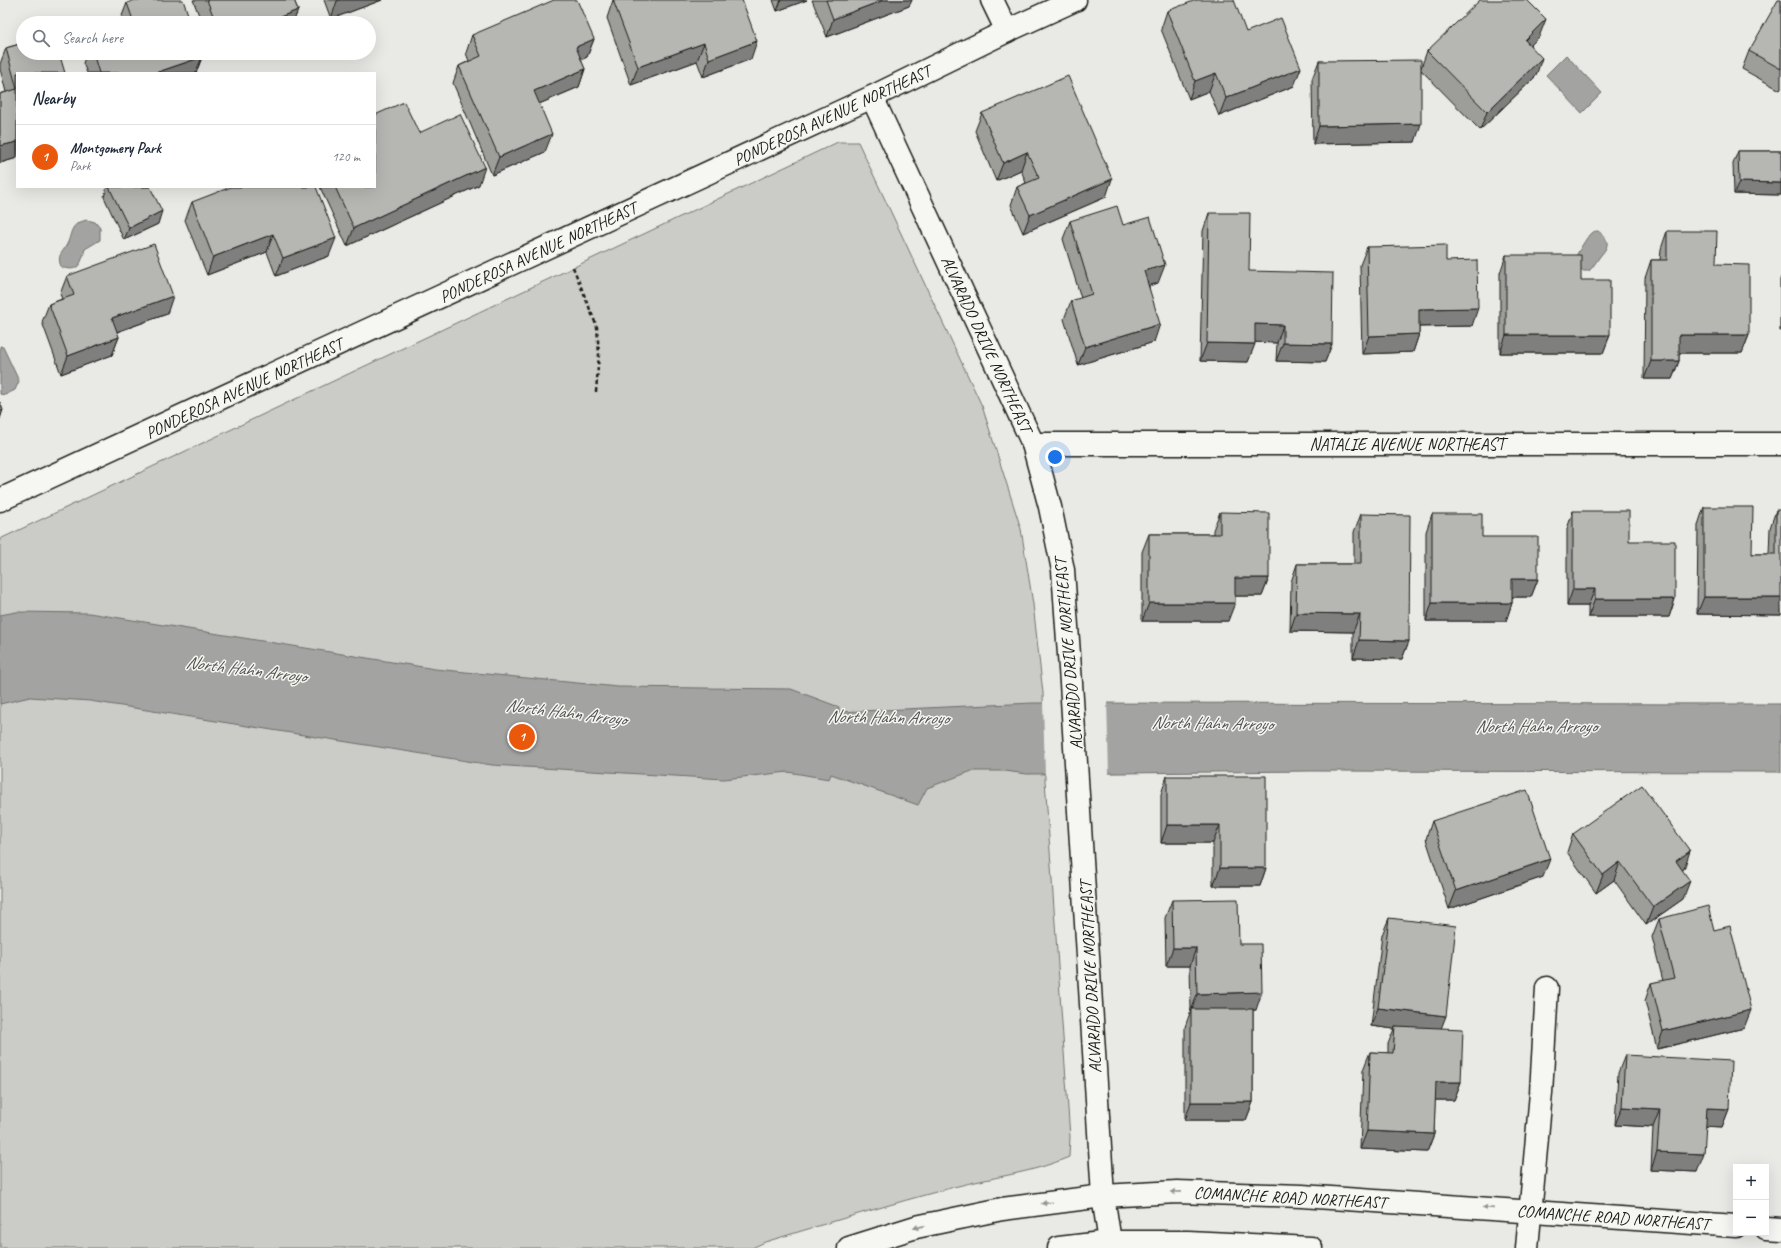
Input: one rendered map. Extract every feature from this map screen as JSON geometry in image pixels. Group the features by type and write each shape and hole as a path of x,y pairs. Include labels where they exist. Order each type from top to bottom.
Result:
{"street":[{"path":"992,0 1007,31"},
{"name":"PONDEROSA AVENUE NORTHEAST","path":"0,500 872,97 1007,31 1075,0"},
{"name":"ALVARADO DRIVE NORTHEAST","path":"872,97 1033,444 1050,507 1063,570 1079,794 1102,1196 1110,1245"},
{"name":"NATALIE AVENUE NORTHEAST","path":"1033,444 1781,444"},
{"path":"1527,1248 1529,1211 1541,1093 1547,988"},
{"name":"COMANCHE ROAD NORTHEAST","path":"849,1248 916,1227 1002,1209 1102,1196 1177,1192 1302,1196 1733,1226"},
{"path":"1769,1228 1781,1229"},
{"path":"1060,1248 1188,1242 1311,1248"}],"path":[{"path":"572,265 597,327 599,354 596,392"}],"shaded area":[{"path":"838,142 858,142 982,406 1021,529 1033,604 1043,693 1045,780 1070,1137 1069,1157 1027,1171 968,1183 883,1207 765,1242 752,1248 0,1248 0,539"}],"water":[{"path":"1566,55 1602,93 1582,113 1546,75"},
{"path":"87,220 95,222 100,228 100,240 85,249 78,266 72,269 61,267 61,253 68,242 72,230 77,224"},
{"path":"1598,231 1606,239 1606,248 1589,271 1580,271 1574,260 1589,235"},
{"path":"0,346 3,347 19,381 15,390 5,395 0,394"},
{"name":"North Hahn Arroyo","path":"16,612 89,613 435,669 618,687 791,689 839,707 839,712 1033,703 1781,704 1781,772 1310,771 1027,774 1005,771 972,771 927,788 918,805 831,774 829,779 788,772 724,779 492,765 90,701 30,697 0,704 0,615"}],"pier":[{"path":"1043,701 1107,701 1109,775 1045,775"}],"building":[{"path":"135,0 183,0 189,16 132,16 127,3"},
{"path":"207,0 294,0 298,10 282,16 213,16"},
{"path":"554,0 577,0 594,39 576,47 585,69 534,91 552,134 499,157 459,66 481,56 472,35"},
{"path":"613,0 742,0 757,41 709,59 704,43 638,67"},
{"path":"826,0 884,0 833,19"},
{"path":"1196,0 1234,0 1246,32 1281,18 1301,68 1226,98 1216,73 1195,81 1167,11"},
{"path":"1480,0 1527,0 1546,19 1525,40 1542,58 1487,112 1427,51"},
{"path":"1778,0 1781,0 1781,69 1749,51"},
{"path":"16,45 16,60 61,60 65,72 16,72 16,85 6,48"},
{"path":"95,60 193,60 158,72 99,72"},
{"path":"1421,60 1421,124 1319,126 1319,61"},
{"path":"1068,76 1112,179 1030,215 1017,187 1039,178 1027,152 1003,163 982,113"},
{"path":"16,89 16,142 0,146 0,94"},
{"path":"404,102 419,133 460,114 485,167 354,228 335,188 376,188 376,115"},
{"path":"1738,151 1781,151 1781,183 1739,182"},
{"path":"109,188 150,188 162,211 129,228"},
{"path":"228,188 316,188 336,238 283,258 273,234 213,257 192,202"},
{"path":"1117,206 1123,225 1150,217 1165,265 1144,271 1160,324 1085,347 1071,301 1092,294 1070,221"},
{"path":"1209,213 1250,213 1249,271 1333,273 1332,344 1283,343 1283,325 1255,324 1255,344 1207,343"},
{"path":"1667,231 1717,231 1716,264 1749,265 1749,335 1679,335 1679,361 1651,361 1651,260 1667,260"},
{"path":"154,244 173,296 112,318 119,337 68,356 49,304 74,295 67,276"},
{"path":"1446,245 1446,261 1477,260 1478,308 1419,309 1419,334 1369,336 1367,247"},
{"path":"1506,255 1581,255 1581,280 1610,280 1610,335 1506,335"},
{"path":"0,402 3,410 0,411"},
{"path":"1704,507 1753,507 1752,554 1776,554 1776,510 1781,510 1781,597 1704,597"},
{"path":"1573,511 1629,511 1629,541 1675,541 1675,599 1595,599 1595,589 1573,589"},
{"path":"1220,512 1269,513 1269,578 1235,578 1235,603 1149,603 1149,534 1220,534"},
{"path":"1361,514 1410,515 1409,641 1359,640 1360,614 1296,613 1297,564 1361,564"},
{"path":"1432,514 1482,514 1482,537 1538,537 1538,579 1512,579 1512,603 1432,603"},
{"path":"1167,776 1266,776 1266,868 1220,868 1220,825 1167,825"},
{"path":"1642,785 1690,851 1676,861 1690,881 1653,907 1620,862 1603,875 1573,834"},
{"path":"1527,790 1550,859 1456,891 1432,821"},
{"path":"1238,899 1239,944 1261,944 1262,992 1197,994 1196,948 1173,948 1172,900"},
{"path":"1708,906 1714,930 1730,926 1751,1010 1663,1031 1651,983 1674,978 1659,919"},
{"path":"1389,918 1456,926 1446,1016 1378,1008"},
{"path":"1191,1009 1253,1009 1253,1102 1191,1102"},
{"path":"1395,1026 1463,1029 1461,1082 1436,1082 1434,1134 1367,1131 1370,1052 1393,1053"},
{"path":"1625,1055 1731,1061 1729,1109 1707,1108 1704,1154 1657,1152 1660,1109 1622,1107"}],"place":[{"name":"Montgomery Park","path":"522,737"}]}
